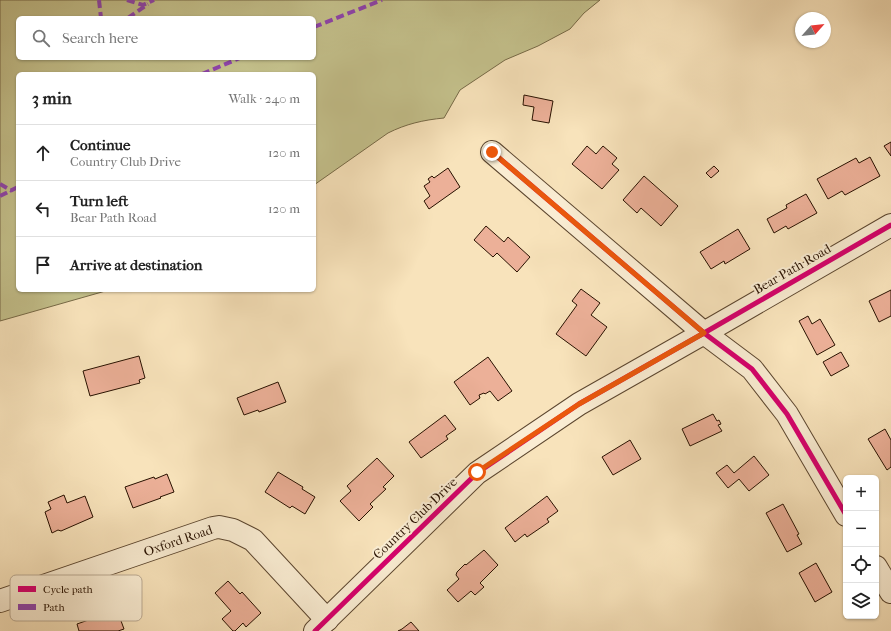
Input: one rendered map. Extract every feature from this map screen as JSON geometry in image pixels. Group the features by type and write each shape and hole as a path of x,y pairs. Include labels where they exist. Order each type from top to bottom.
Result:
{"street":[{"path":"492,152 704,333 752,369 787,414 844,511"},
{"name":"Bear Path Road","path":"704,333 891,225"},
{"name":"Country Club Drive","path":"321,625 477,472 579,404 704,333"},
{"name":"Oxford Road","path":"76,575 219,527 233,530 253,540 321,625"},
{"path":"879,572 891,592"},
{"name":"Oxford Road","path":"0,601 10,598"}],"shaded area":[{"path":"0,0 600,0 584,13 570,29 538,46 505,60 460,90 444,118 415,123 388,133 316,184 316,72 16,72 16,292 102,292 0,321"}],"building":[{"path":"524,95 553,101 549,123 532,120 534,107 523,105"},
{"path":"891,142 891,156 884,146"},
{"path":"587,146 596,154 603,146 617,158 612,164 619,170 602,189 572,164"},
{"path":"870,157 880,176 845,195 842,191 828,199 817,179 856,158 859,163"},
{"path":"714,166 719,171 711,178 706,173"},
{"path":"448,168 460,187 429,209 424,201 430,196 424,186 430,182 428,179 432,176 434,178"},
{"path":"644,176 678,206 661,226 641,208 637,213 623,200"},
{"path":"806,194 817,213 788,229 786,226 774,233 767,219 787,208 786,205"},
{"path":"486,226 504,242 508,237 530,257 517,272 497,253 493,257 474,240"},
{"path":"738,229 750,249 725,264 724,261 711,269 700,252"},
{"path":"581,289 600,303 591,315 607,327 586,356 556,334 577,305 572,301"},
{"path":"891,290 891,316 879,322 869,301"},
{"path":"808,316 812,324 820,319 835,345 817,355 799,321"},
{"path":"841,352 849,366 831,376 823,362"},
{"path":"139,356 145,378 139,380 140,383 90,396 83,371"},
{"path":"488,357 512,391 498,401 490,391 485,394 484,393 479,395 480,398 470,405 454,382"},
{"path":"278,382 286,402 259,412 258,410 244,415 237,398"},
{"path":"713,414 717,421 719,420 721,424 718,425 722,431 690,446 682,429"},
{"path":"445,415 456,429 446,436 448,439 421,458 409,442"},
{"path":"885,429 891,440 891,467 887,470 868,439"},
{"path":"630,440 641,459 613,475 602,457"},
{"path":"754,456 769,475 749,491 739,479 728,488 716,473 727,465 734,473"},
{"path":"377,458 394,476 383,487 386,489 370,504 373,507 359,521 340,501 351,491 347,486"},
{"path":"278,472 303,487 302,489 315,497 305,514 292,506 290,508 265,492"},
{"path":"167,474 174,492 133,508 125,487 154,477 155,479"},
{"path":"64,495 67,503 85,496 93,517 61,531 58,530 52,533 45,512 51,509 48,502"},
{"path":"547,496 558,511 547,519 549,522 527,537 525,534 515,542 505,528"},
{"path":"783,504 799,534 797,535 802,544 787,552 766,513"},
{"path":"484,550 498,565 480,583 484,587 475,595 471,591 458,602 447,590 459,579 456,575 457,572"},
{"path":"816,563 832,592 815,602 799,573"},
{"path":"228,581 240,594 242,592 261,613 246,627 243,623 235,631 233,631 222,619 231,611 215,593"},
{"path":"86,621 121,621 124,629 118,631 79,631 77,624"},
{"path":"411,622 419,631 398,631 402,629"}],"marked path":[{"path":"99,0 101,16"},
{"path":"127,0 143,5 154,0"},
{"path":"316,26 382,0"},
{"path":"131,16 148,4"},
{"path":"207,72 235,60"},
{"path":"0,184 12,191"},
{"path":"0,196 16,188"}],"cycle path":[{"path":"492,152 704,333 891,225"},
{"path":"315,631 477,473 579,404 704,333 752,369 787,414 844,511"}],"route":[{"path":"477,472 579,404 704,333 492,152"}]}
